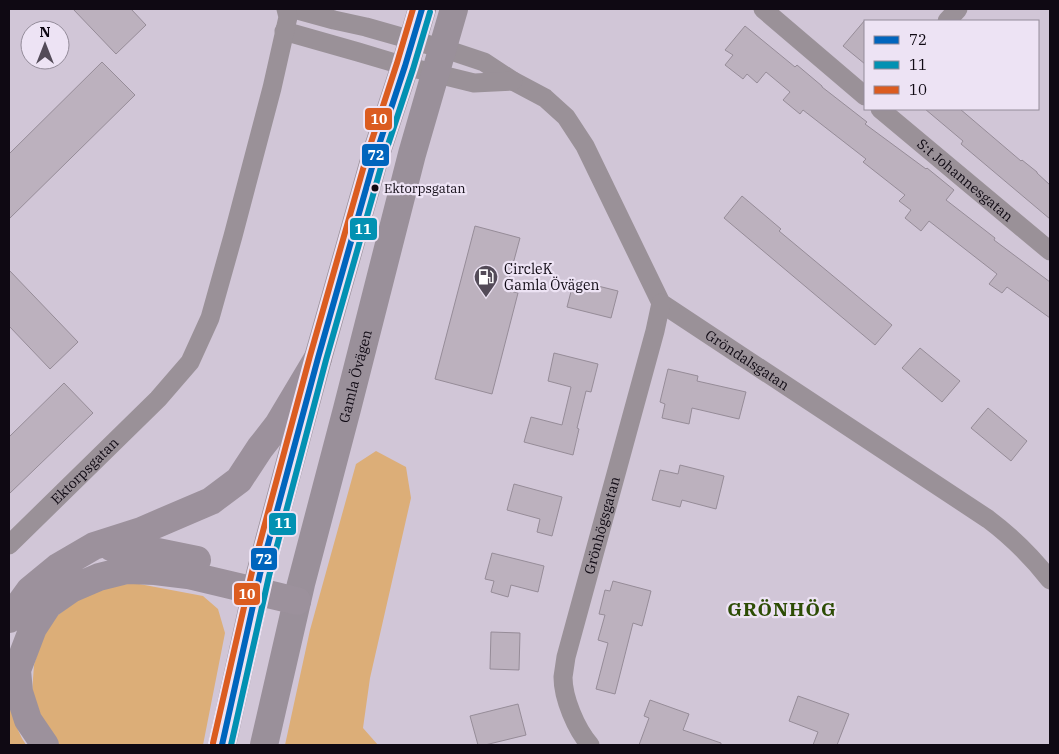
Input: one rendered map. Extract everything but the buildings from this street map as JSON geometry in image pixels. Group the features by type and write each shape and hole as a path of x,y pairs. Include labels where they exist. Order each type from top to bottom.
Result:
{"highway":[{"path":"9,619 30,590 58,567 94,546 141,532 211,501 239,480 260,448 278,426 318,358"},
{"path":"94,546 138,548 299,592"},
{"path":"45,745 28,720 19,692 17,670 33,628 48,604 71,589 99,577 128,570 258,582"}],"main road":[{"path":"222,745 258,582 318,358 375,158 422,9"},
{"name":"Gamla Övägen","path":"264,745 299,592 412,154 454,9"}],"street":[{"name":"Ektorpsgatan","path":"9,545 158,399 190,362 210,318 233,236 288,17 286,9"},
{"path":"294,9 413,40 439,62 474,83 513,81"},
{"path":"763,9 864,95"},
{"path":"948,20 958,9"},
{"path":"284,31 405,66 439,62 484,62 513,81 545,98 566,117 584,146 661,303"},
{"name":"S:t Johannesgatan","path":"881,110 1050,252"},
{"name":"Gröndalsgatan","path":"661,303 988,519 1006,532 1032,558 1050,580"},
{"name":"Grönhögsgatan","path":"590,745 575,722 567,701 563,678 566,657 650,350 661,303"}],"shaded area":[{"path":"376,451 406,467 411,498 370,678 363,728 378,745 285,745 310,630 356,464"},
{"path":"134,583 203,596 218,609 225,633 203,745 54,745 41,721 32,693 34,665 42,638 54,618 80,598 102,588"},
{"path":"9,685 16,724 26,745 9,745"}],"transit line":[{"name":"10","path":"213,743 252,572 310,356 367,155 413,9"},
{"name":"72","path":"222,745 260,574 318,358 375,157 422,9"},
{"name":"11","path":"231,745 269,576 326,360 383,160 430,12"}],"place":[{"name":"Ektorpsgatan","path":"375,188"},
{"name":"CircleK Gamla Övägen","path":"486,298"}],"district":[{"name":"GRÖNHÖG","path":"782,609"}]}
